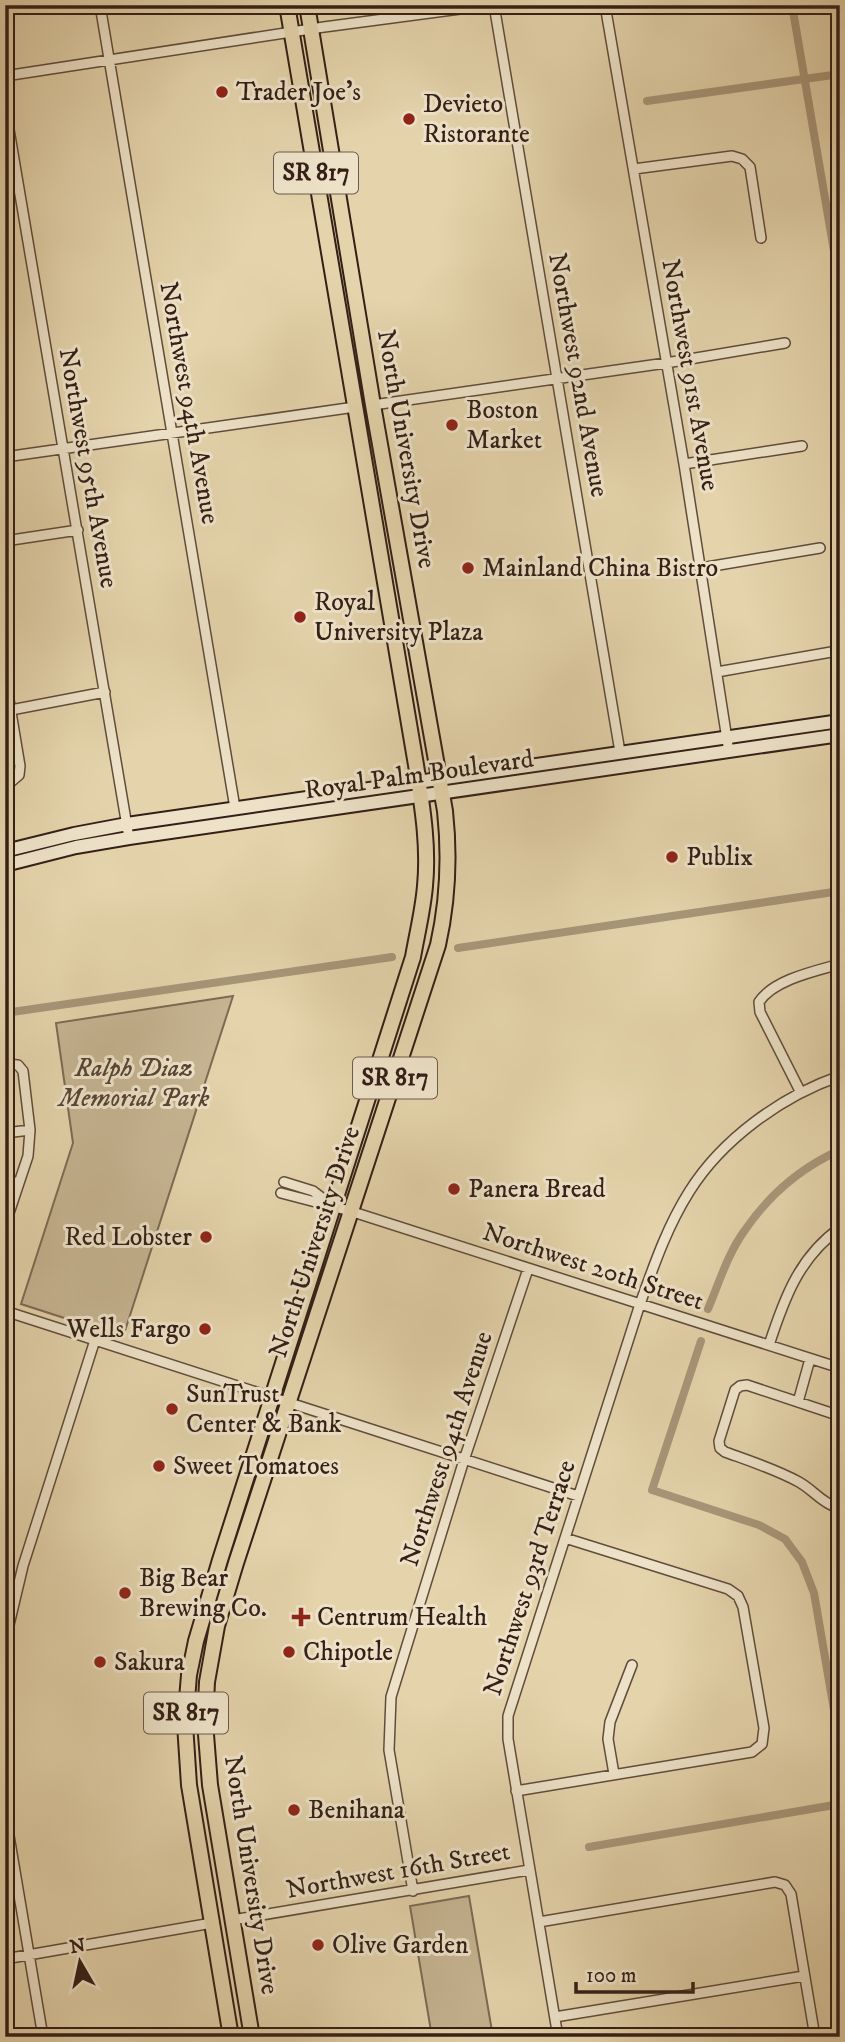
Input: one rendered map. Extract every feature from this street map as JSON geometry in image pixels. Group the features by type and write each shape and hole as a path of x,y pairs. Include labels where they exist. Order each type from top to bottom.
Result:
{"main road":[{"name":"North University Drive","path":"231,2037 189,1785 185,1724 189,1675 209,1595 413,957 422,906 426,852 421,797 287,5"},
{"name":"North University Drive","path":"252,2037 210,1785 205,1722 207,1682 213,1646 288,1402 441,931 449,860 441,794 307,5"},
{"path":"347,359 360,395 373,405"},
{"path":"355,407 366,413 380,446"},
{"name":"Royal Palm Boulevard","path":"5,851 127,824 840,721"},
{"name":"Royal Palm Boulevard","path":"5,865 76,847 129,838 840,736"},
{"path":"252,822 278,802"},
{"path":"386,1041 386,1070 394,1082"},
{"path":"209,1595 206,1630 213,1646"},
{"path":"196,1641 203,1651 207,1682"},
{"path":"204,1869 218,1912 232,1920"},
{"path":"212,1923 224,1931 239,1965"}],"street":[{"name":"Northwest 94th Avenue","path":"100,5 235,808"},
{"path":"5,76 311,29 492,5"},
{"name":"Northwest 92nd Avenue","path":"492,5 620,752"},
{"name":"Northwest 91st Avenue","path":"605,5 684,464 729,752"},
{"name":"Northwest 95th Avenue","path":"5,106 129,838"},
{"path":"634,169 732,156 742,159 750,167 761,238"},
{"path":"373,405 785,343"},
{"path":"5,457 355,407"},
{"path":"684,464 802,446"},
{"path":"5,541 78,530"},
{"path":"701,568 820,548"},
{"path":"717,672 837,651"},
{"path":"5,676 20,766 19,775 5,783"},
{"path":"11,710 105,692"},
{"path":"800,1091 760,1012 758,1002 774,987 840,964"},
{"path":"5,1064 18,1065 23,1071 30,1130 27,1156 5,1225"},
{"name":"Northwest 93rd Terrace","path":"558,2037 516,1791 508,1739 508,1716 658,1252 691,1189 736,1138 800,1091 840,1076"},
{"path":"5,1133 30,1130"},
{"path":"5,1179 18,1183"},
{"name":"Northwest 20th Street","path":"284,1182 313,1191 334,1208"},
{"name":"Northwest 20th Street","path":"281,1193 351,1211 840,1368"},
{"path":"769,1345 785,1296 799,1269 816,1249 840,1228"},
{"name":"Northwest 94th Avenue","path":"413,1891 390,1750 391,1697 464,1460 528,1269"},
{"path":"5,1311 578,1496"},
{"path":"5,1655 8,1629 23,1566 95,1340"},
{"path":"797,1402 810,1359"},
{"path":"840,1416 747,1385 740,1386 735,1390 719,1441 720,1448 725,1452 769,1467 802,1484 830,1505 836,1507 840,1504"},
{"path":"516,1791 752,1752 762,1744 764,1728 743,1607 738,1596 728,1589 565,1538"},
{"path":"614,1773 608,1739 610,1722 632,1665"},
{"path":"5,1812 43,2037"},
{"name":"Northwest 16th Street","path":"232,1920 530,1870"},
{"path":"539,1922 775,1882 785,1885 792,1894 816,2037"},
{"path":"5,1959 212,1923"},
{"path":"555,2017 804,1976"}],"green space":[{"name":"Ralph Diaz Memorial Park","path":"233,996 123,1337 21,1304 73,1143 56,1023"},
{"path":"469,1896 493,2037 432,2037 410,1906"}],"waterway":[{"path":"792,5 840,286"},
{"path":"647,101 840,74"},
{"path":"458,948 840,891"},
{"path":"5,1013 392,957"},
{"path":"708,1309 724,1268 754,1217 787,1183 840,1150"},
{"path":"701,1341 652,1490 759,1525 785,1539 802,1562 814,1593 840,1745"},
{"path":"589,1847 840,1804"}],"place":[{"name":"Trader Joe's","path":"222,92"},
{"name":"Devieto Ristorante","path":"409,119"},
{"name":"Boston Market","path":"452,425"},
{"name":"Mainland China Bistro","path":"468,568"},
{"name":"Royal University Plaza","path":"300,617"},
{"name":"Publix","path":"672,857"},
{"name":"Panera Bread","path":"454,1189"},
{"name":"Red Lobster","path":"206,1237"},
{"name":"Wells Fargo","path":"205,1329"},
{"name":"SunTrust Center & Bank","path":"172,1409"},
{"name":"Sweet Tomatoes","path":"159,1466"},
{"name":"Big Bear Brewing Co.","path":"125,1593"},
{"name":"Centrum Health","path":"301,1617"},
{"name":"Chipotle","path":"289,1652"},
{"name":"Sakura","path":"100,1662"},
{"name":"Benihana","path":"294,1810"},
{"name":"Olive Garden","path":"318,1945"}]}
